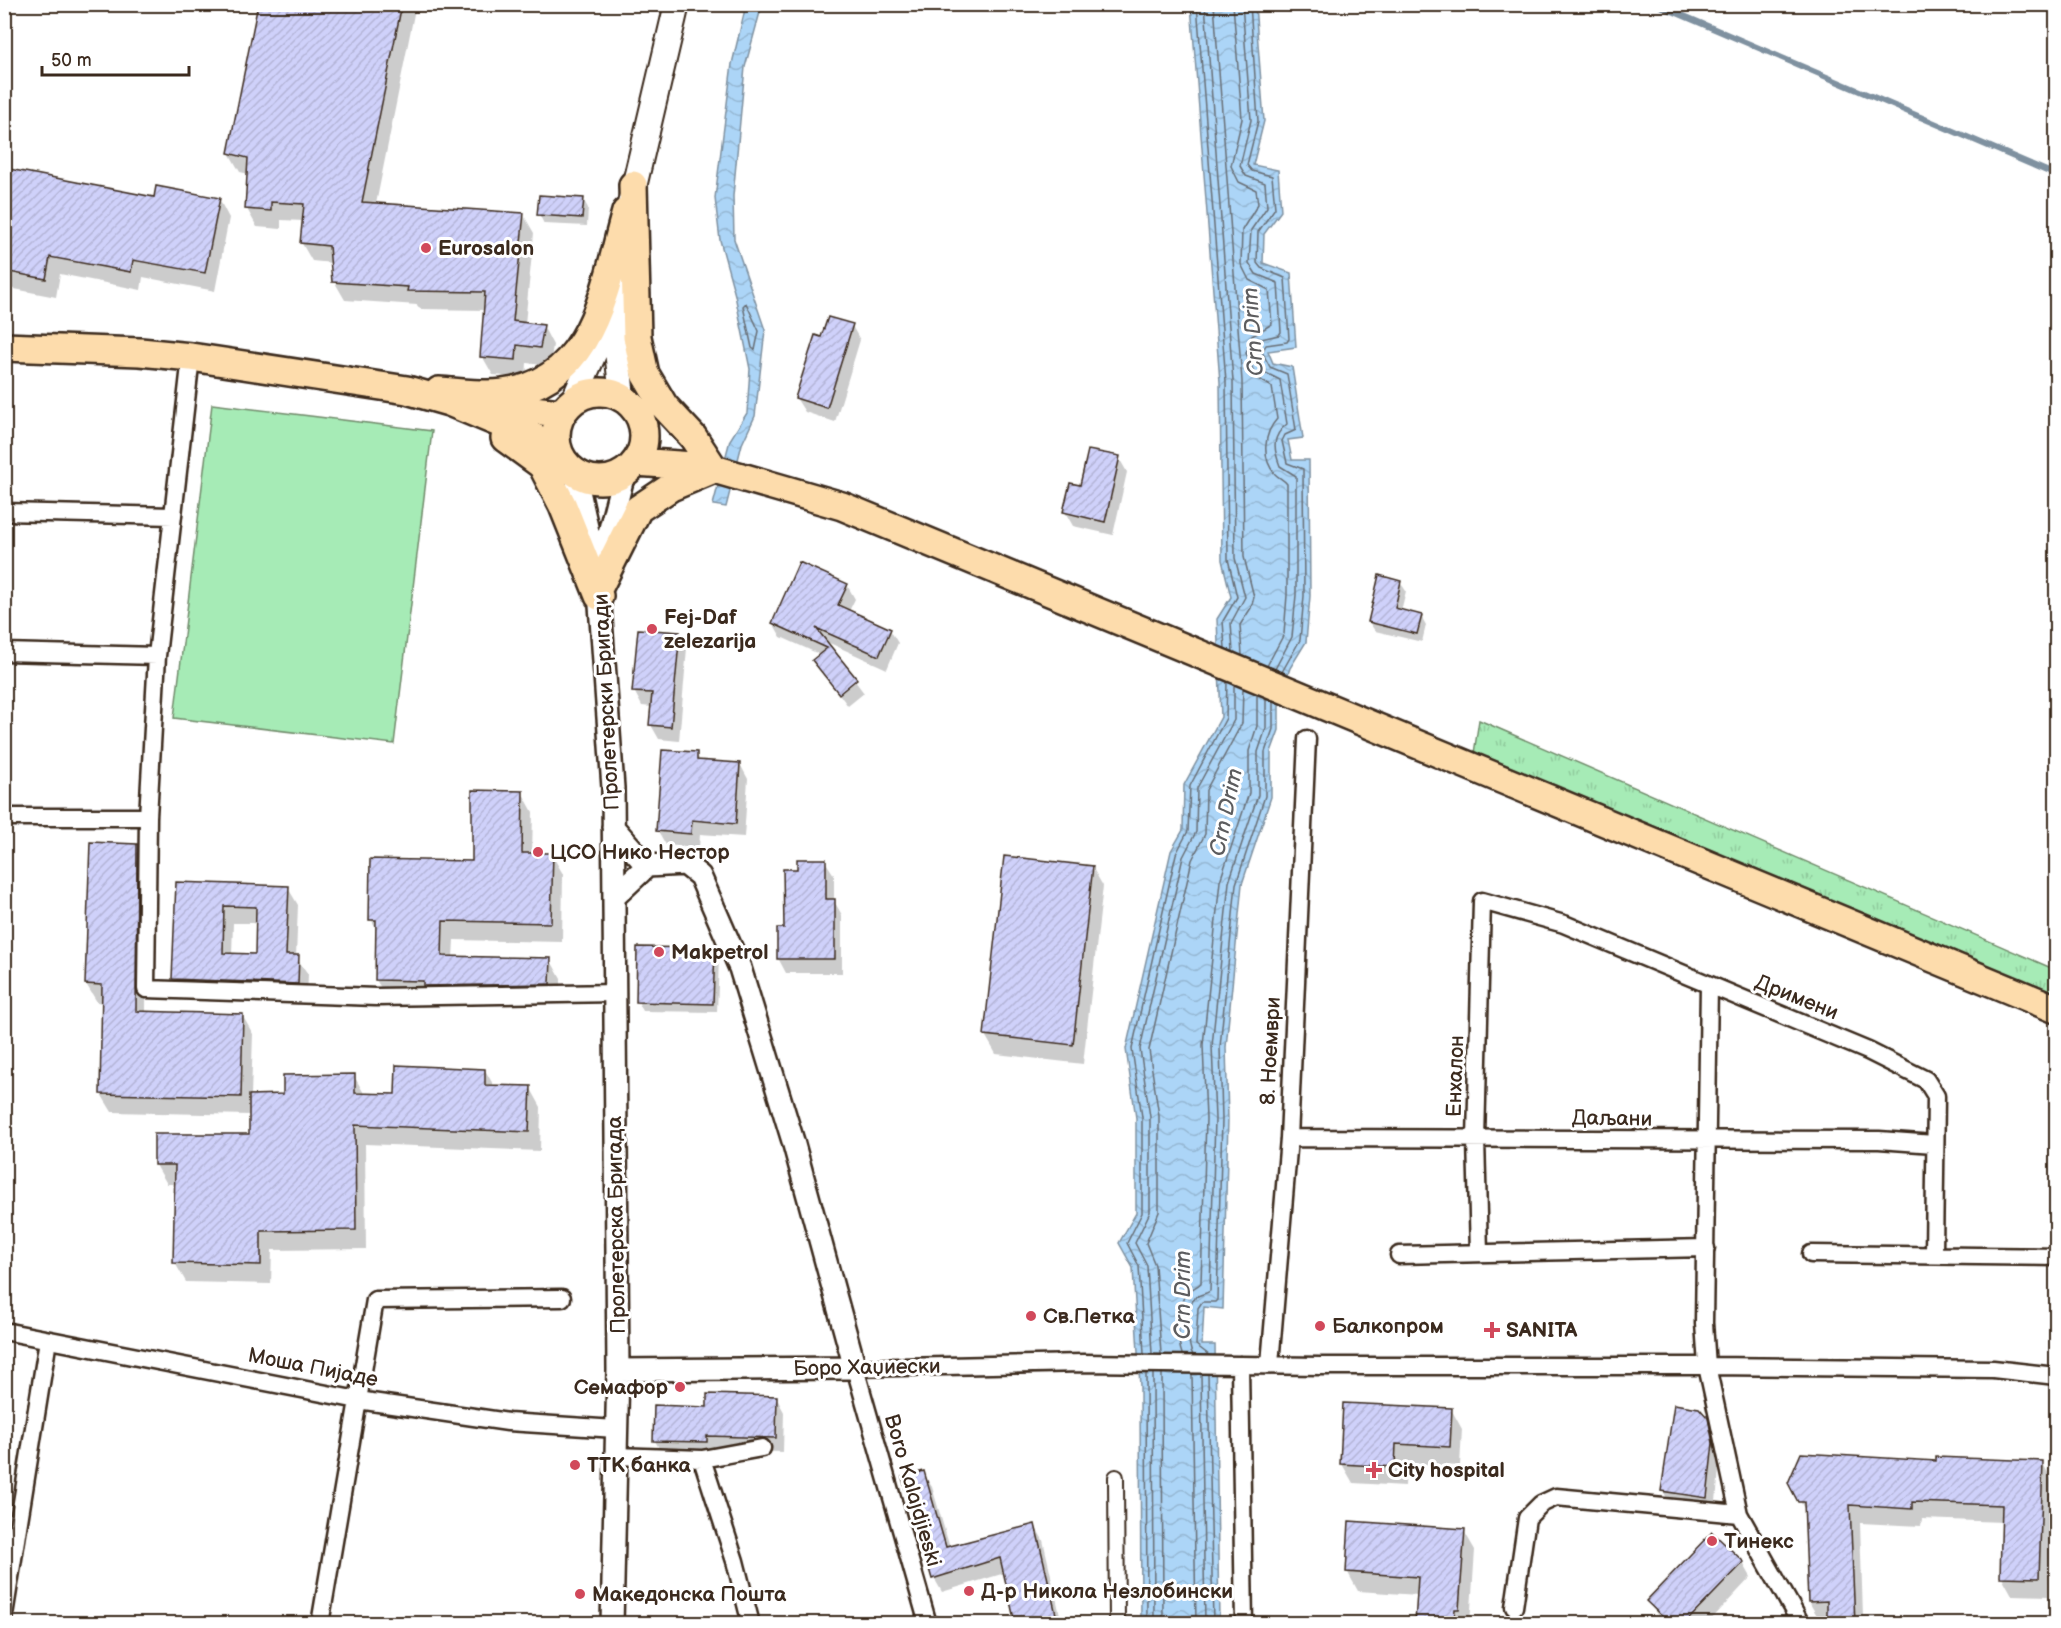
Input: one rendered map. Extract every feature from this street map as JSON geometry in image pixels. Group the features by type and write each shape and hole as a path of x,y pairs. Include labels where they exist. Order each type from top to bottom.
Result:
{"main road":[{"path":"406,390 503,393 550,379 574,356 596,322 633,185 677,4"},
{"path":"622,397 613,311 633,185"},
{"path":"633,185 637,337 645,374 664,406 693,437 713,469"},
{"path":"449,402 568,406 590,392 608,392 622,397 634,406 641,419 645,433 643,447 630,467 608,480 591,479 575,473 563,461 557,447 556,430 568,406 613,311"},
{"path":"4,347 140,352 191,357 406,390 449,402 557,447"},
{"path":"406,390 515,443 542,465 599,587"},
{"path":"641,419 713,469"},
{"path":"630,467 713,469 842,506 2056,1009"},
{"path":"599,587 638,509 671,487 713,469"}],"street":[{"path":"191,357 157,656 148,817 146,989 376,997 616,993"},
{"name":"Пролетерски Бригади","path":"599,587 630,467"},
{"name":"Пролетерски Бригади","path":"575,473 599,587 613,788 613,827"},
{"path":"4,512 173,516"},
{"path":"4,652 157,656"},
{"name":"8. Ноември","path":"1269,1364 1289,1138 1307,739"},
{"path":"4,817 148,817"},
{"path":"613,827 647,866"},
{"name":"Пролетерска Бригада","path":"612,1623 618,1370 613,827"},
{"path":"614,897 647,866 685,864 700,876 740,968 793,1141 855,1368"},
{"name":"Дримени","path":"1482,901 1564,924 1868,1051 1926,1080 1936,1096 1934,1254"},
{"name":"Енхалон","path":"1479,1253 1476,1139 1482,901"},
{"path":"1709,985 1704,1323 1707,1366 1739,1514 1801,1623"},
{"name":"Даљани","path":"1289,1138 1879,1140 1934,1144"},
{"path":"1399,1255 1706,1248"},
{"path":"1812,1254 2056,1257"},
{"path":"320,1623 375,1299 562,1298"},
{"name":"Моша Пијаде","path":"4,1331 358,1400 508,1422 616,1429"},
{"path":"4,1615 48,1340"},
{"name":"Боро Хаџиески","path":"618,1370 1115,1363 1993,1369 2056,1376"},
{"path":"1240,1365 1244,1623"},
{"name":"Boro Kalajdjieski","path":"855,1368 928,1623"},
{"path":"615,1456 702,1459 762,1448"},
{"path":"702,1459 735,1561 751,1623"},
{"path":"1116,1477 1117,1623"},
{"path":"1514,1607 1527,1518 1541,1504 1556,1497 1739,1514"}],"green space":[{"path":"212,404 432,431 394,744 174,718"},
{"path":"1479,720 2056,970 2056,1009 1472,767"}],"water":[{"path":"746,5 762,5 745,67 733,196 734,239 765,330 755,416 742,444 726,507 713,505 730,440 747,413 750,369 735,295 720,240 715,198 732,64"},
{"name":"Crn Drim","path":"1191,5 1255,5 1264,121 1253,165 1278,170 1281,211 1264,234 1263,263 1291,273 1296,347 1268,351 1273,363 1292,367 1303,438 1288,440 1292,460 1309,460 1310,596 1306,642 1290,668 1279,701 1279,730 1271,752 1271,797 1242,884 1226,1047 1228,1119 1223,1309 1204,1307 1202,1345 1215,1345 1219,1623 1141,1623 1140,1386 1133,1268 1119,1243 1136,1213 1136,1118 1126,1049 1171,851 1183,830 1184,785 1221,717 1217,619 1231,597 1222,560 1220,382"}],"building":[{"path":"258,4 402,4 362,202 524,213 513,321 544,325 540,348 517,345 516,360 480,357 485,292 407,291 408,287 332,282 329,246 300,243 304,204 271,202 271,211 245,209 248,158 228,153"},
{"path":"4,168 154,197 156,186 220,198 205,273 133,260 131,272 50,257 46,279 4,271"},
{"path":"539,195 584,198 582,218 537,215"},
{"path":"828,317 853,324 827,408 795,398 815,335 821,337"},
{"path":"1088,450 1120,456 1105,522 1063,512 1070,483 1080,485"},
{"path":"799,562 848,584 838,605 891,629 879,656 816,628 857,679 839,694 812,660 827,648 772,623"},
{"path":"1379,575 1401,581 1395,608 1422,615 1417,634 1368,622"},
{"path":"638,629 680,632 671,727 649,725 652,693 632,692"},
{"path":"662,750 697,752 697,760 740,763 736,824 692,820 691,834 656,831"},
{"path":"472,790 523,791 522,853 553,853 551,923 443,921 442,956 551,958 550,984 423,986 423,981 375,980 376,920 369,920 370,859 472,861"},
{"path":"90,842 137,844 136,1011 243,1014 241,1097 100,1094 102,985 85,984"},
{"path":"1004,856 1093,866 1073,1045 984,1035"},
{"path":"797,859 826,859 826,899 835,899 835,959 777,959 777,928 784,928 783,869 797,869"},
{"path":"176,882 289,886 286,955 299,955 298,984 172,979","holes":["224,906 256,907 255,954 223,953"]},
{"path":"637,947 715,948 713,1004 636,1002"},
{"path":"396,1065 485,1069 485,1085 531,1086 529,1132 355,1125 356,1230 261,1231 261,1265 173,1263 175,1165 154,1165 154,1134 249,1134 249,1095 283,1094 283,1075 355,1074 355,1093 395,1094"},
{"path":"707,1394 777,1396 776,1438 707,1436 707,1442 653,1441 654,1405 707,1407"},
{"path":"1343,1403 1452,1408 1450,1447 1396,1444 1395,1467 1340,1464"},
{"path":"1674,1404 1699,1408 1708,1418 1713,1443 1707,1498 1661,1491"},
{"path":"1801,1453 1936,1461 1936,1457 2043,1461 2039,1578 2000,1577 2002,1505 1912,1502 1912,1509 1850,1505 1855,1623 1827,1623 1827,1601 1808,1602 1804,1502 1798,1502 1788,1483"},
{"path":"924,1471 946,1547 1035,1524 1058,1623 1015,1623 1000,1558 932,1579 902,1477"},
{"path":"1349,1521 1465,1529 1459,1609 1455,1609 1454,1623 1415,1623 1418,1577 1346,1572"},
{"path":"1712,1532 1744,1562 1685,1623 1669,1623 1646,1601"}],"waterway":[{"path":"1656,4 2056,175"}],"place":[{"name":"Eurosalon","path":"426,248"},
{"name":"Fej-Daf zelezarija","path":"652,629"},
{"name":"ЦСО Нико Нестор","path":"538,852"},
{"name":"Makpetrol","path":"659,952"},
{"name":"Св.Петка","path":"1031,1316"},
{"name":"Балкопром","path":"1320,1326"},
{"name":"SANITA","path":"1492,1330"},
{"name":"Семафор","path":"680,1387"},
{"name":"TTK банка","path":"575,1465"},
{"name":"City hospital","path":"1374,1470"},
{"name":"Тинекс","path":"1712,1541"},
{"name":"Д-р Никола Незлобински","path":"969,1591"},
{"name":"Македонска Пошта","path":"580,1594"}]}
